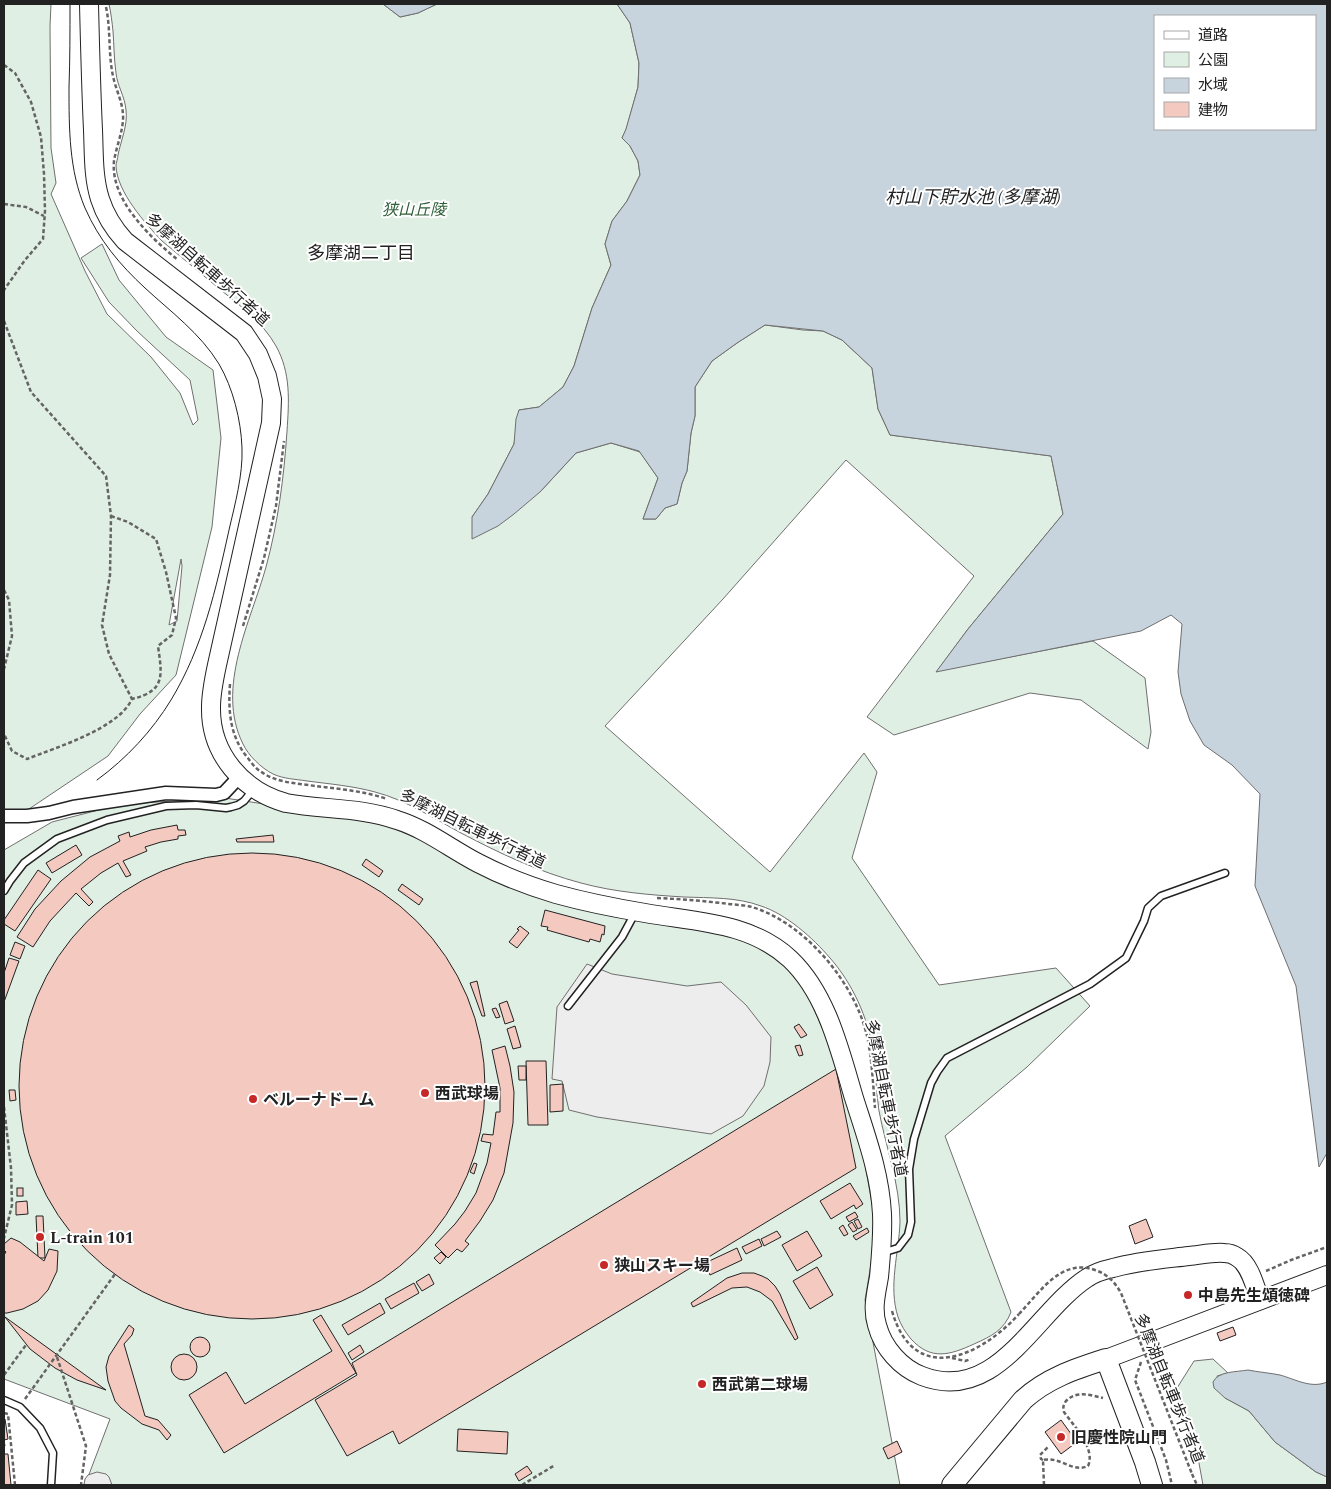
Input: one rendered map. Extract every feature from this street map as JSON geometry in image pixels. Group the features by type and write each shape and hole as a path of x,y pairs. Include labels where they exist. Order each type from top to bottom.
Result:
{"main road":[{"path":"952,1485 1028,1395 1046,1382 1071,1370 1106,1359 1112,1393 1145,1462 1152,1485"}],"street":[{"path":"90,4 91,92 95,170 104,210 125,241 244,333 263,366 270,388 272,399 271,423 211,698 212,722 220,750 228,764 239,777 254,789 277,800 360,810 400,820 510,878 555,894 636,912 719,925 747,932 783,953 808,978 824,1010 875,1165 882,1214 881,1253 874,1305 878,1332 900,1363 922,1376 946,1381 963,1380 978,1376 1007,1357 1080,1283 1090,1276 1116,1266 1226,1253 1236,1256 1243,1261 1260,1300"},
{"path":"4,816 27,816 73,807 166,794 216,795 224,793 239,777"},
{"path":"1106,1359 1327,1275"}],"lane":[{"path":"4,891 24,863 57,839 108,820 166,806 196,805 226,808 238,805 254,789"},
{"path":"881,1253 898,1248 908,1235 911,1222 909,1169 914,1139 931,1083 947,1058 1090,984 1126,958 1144,921 1148,908 1161,896 1225,873"},
{"path":"568,1006 622,937 636,912"},
{"path":"4,1400 20,1407 40,1428 52,1453 51,1485"}],"path":[{"name":"多摩湖自転車歩行者道","path":"105,4 113,77 123,107 123,122 114,161 114,178 123,200 136,220 165,250 183,264"},
{"path":"4,65 15,72 32,102 41,137 44,174 43,238 24,260 4,290"},
{"path":"4,204 26,207 44,216"},
{"path":"4,321 31,392 106,476 111,516 110,575 102,625 109,654 132,699"},
{"path":"243,626 264,558 274,515 285,433"},
{"path":"111,516 128,522 156,539 166,572 176,618 172,635 158,646 162,671 156,687 146,696 132,699"},
{"path":"4,590 9,600 12,636 4,669"},
{"name":"多摩湖自転車歩行者道","path":"231,678 229,702 232,730 243,752 259,771 283,782 357,791 376,795 391,801"},
{"path":"4,734 12,751 27,758 100,730 128,707 132,699"},
{"name":"多摩湖自転車歩行者道","path":"650,897 717,902 750,907 780,919 810,942 839,976 858,1010 867,1034 871,1057 875,1114"},
{"path":"4,1107 11,1168 12,1205 4,1238"},
{"path":"1266,1272 1327,1247"},
{"name":"多摩湖自転車歩行者道","path":"891,1304 896,1326 904,1338 921,1353 938,1358 951,1357 966,1353 997,1336 1053,1278 1064,1271 1084,1267 1103,1273 1121,1293 1197,1485"},
{"path":"20,1407 115,1274"},
{"path":"4,1375 26,1345"},
{"path":"56,1356 86,1446 81,1485"},
{"path":"1142,1359 1135,1380 1166,1460 1172,1485"},
{"path":"1044,1460 1053,1459 1078,1469 1088,1466 1090,1455 1088,1446 1064,1412 1064,1403 1078,1394 1112,1393"},
{"path":"4,1413 8,1414 15,1485"},
{"path":"1044,1485 1044,1460 1041,1459 1040,1455 1049,1446"},
{"path":"522,1485 555,1466"}],"green space":[{"path":"4,4 51,4 51,148 56,183 51,194 85,271 107,314 151,357 180,393 193,425 198,420 190,380 109,302 81,258 102,244 119,280 166,337 213,370 221,438 212,527 176,675 140,714 108,756 26,811 4,821","holes":["181,559 177,621 169,625"]},
{"name":"狭山丘陵","path":"109,4 383,4 400,17 418,13 437,4 617,4 630,23 639,63 638,87 622,138 630,146 638,161 640,175 627,201 612,221 605,244 611,265 592,308 574,366 563,387 539,407 519,410 514,444 488,494 472,517 540,492 576,453 611,443 640,452 658,478 643,519 656,519 665,508 677,504 687,471 691,433 695,416 695,387 712,361 765,325 823,331 842,340 872,368 878,409 890,435 1051,456 1063,514 968,629 937,671 1093,641 1145,678 1151,732 1148,749 1081,700 1030,693 894,735 867,717 974,576 846,460 723,599 605,726 770,872 864,753 877,772 852,858 939,985 1056,968 1090,1006 1027,1067 945,1136 1011,1312 1001,1328 992,1335 957,1351 941,1354 933,1353 918,1346 900,1323 894,1293 900,1222 898,1194 879,1111 871,1038 863,1013 852,989 823,950 807,935 780,915 752,903 723,899 632,893 565,879 505,855 386,795 341,785 290,779 273,774 260,765 245,748 235,723 234,678 238,655 266,567 277,517 287,431 287,377 281,356 265,330 244,309 162,241 133,206 121,186 116,166 125,127 126,110 117,78"},
{"name":"西武球場","path":"225,798 366,817 428,843 487,875 727,935 770,952 801,981 830,1045 861,1142 874,1215 872,1258 865,1300 900,1485 85,1485 110,1419 4,1379 4,850 52,822 122,804"},
{"path":"1213,1359 1228,1373 1217,1376 1225,1398 1249,1411 1275,1442 1316,1472 1327,1477 1327,1485 1203,1485 1194,1436 1177,1388 1194,1361"}],"shaded area":[{"path":"587,964 612,974 687,986 721,982 746,1005 771,1037 770,1062 764,1086 743,1116 711,1134 597,1117 569,1110 562,1081 552,1079 557,1007"},
{"path":"97,1472 106,1474 112,1485 84,1485 88,1475"}],"water":[{"path":"383,4 437,4 418,13 400,17"},
{"name":"村山下貯水池 (多摩湖)","path":"617,4 1327,4 1327,1153 1319,1167 1296,986 1255,886 1260,794 1232,765 1204,745 1190,721 1181,694 1178,672 1182,624 1171,615 1141,631 936,672 968,629 1063,514 1051,456 890,435 878,409 872,368 842,340 823,331 765,325 712,361 695,387 695,416 691,433 687,471 677,504 665,508 656,519 643,519 658,478 639,451 611,443 576,453 540,492 514,514 498,526 472,539 472,517 488,494 514,444 516,419 519,410 539,407 563,387 574,366 592,308 611,265 605,244 612,221 627,201 640,175 638,161 630,146 622,138 638,87 639,63 630,23"},
{"path":"1248,1370 1280,1375 1309,1384 1327,1382 1327,1477 1316,1472 1275,1442 1249,1411 1225,1398 1214,1388 1213,1382 1215,1378 1228,1373"}],"building":[{"path":"177,825 178,830 185,830 186,835 178,836 178,839 145,847 147,851 123,861 131,875 126,877 118,863 101,873 81,889 93,902 89,906 76,893 50,921 33,947 17,937 35,909 61,881 90,857 120,841 118,836 129,832 130,837 151,830"},
{"path":"273,835 274,842 237,842 236,839"},
{"path":"76,845 82,855 52,873 46,863"},
{"name":"ベルーナドーム","path":"252,853 297,857 341,871 362,880 382,892 417,921 446,956 458,976 467,997 481,1041 485,1086 481,1131 467,1175 458,1196 446,1216 417,1251 382,1280 362,1292 341,1301 297,1315 252,1319 207,1315 163,1301 142,1292 122,1280 87,1251 58,1216 46,1196 37,1175 23,1131 19,1086 23,1041 37,997 46,976 58,956 87,921 122,892 142,880 163,871 207,857"},
{"path":"366,859 383,871 379,877 362,865"},
{"path":"38,870 51,879 15,931 4,924 4,920"},
{"path":"402,884 423,899 419,905 398,890"},
{"path":"545,910 605,926 604,935 602,934 600,942 590,939 589,942 547,930 548,927 541,926"},
{"path":"520,926 529,933 517,948 509,942"},
{"path":"15,942 25,946 20,959 10,955"},
{"path":"9,958 19,961 4,1002 4,973"},
{"path":"477,981 485,1016 482,1016 470,983"},
{"path":"507,1001 514,1021 505,1024 499,1004"},
{"path":"496,1008 500,1017 496,1018 492,1009"},
{"path":"799,1024 807,1035 801,1038 794,1027"},
{"path":"515,1026 521,1047 513,1049 507,1029"},
{"path":"800,1045 803,1055 799,1056 795,1046"},
{"path":"505,1046 514,1092 513,1123 504,1173 493,1200 465,1241 469,1244 462,1252 457,1249 448,1258 435,1245 465,1211 476,1193 487,1163 491,1143 481,1141 483,1134 493,1135 496,1112 500,1112 500,1088 492,1050"},
{"path":"526,1061 546,1061 548,1125 528,1125"},
{"path":"518,1066 526,1066 526,1080 519,1080"},
{"name":"狭山スキー場","path":"836,1069 856,1168 399,1444 393,1431 347,1456 315,1400 357,1375 352,1363"},
{"path":"563,1084 563,1111 550,1112 550,1085"},
{"path":"9,1090 15,1090 16,1100 10,1101"},
{"path":"474,1163 477,1164 474,1174 470,1172"},
{"path":"850,1183 863,1204 856,1209 854,1205 831,1219 820,1201"},
{"path":"17,1188 23,1188 23,1196 17,1196"},
{"path":"27,1201 28,1214 16,1215 16,1202"},
{"path":"855,1212 858,1217 849,1222 846,1217"},
{"name":"L-train 101","path":"36,1216 43,1216 45,1258 38,1258"},
{"path":"858,1219 862,1227 858,1229 854,1221"},
{"path":"1146,1219 1153,1237 1135,1244 1129,1226"},
{"path":"852,1222 857,1230 853,1232 848,1225"},
{"path":"843,1225 848,1234 844,1236 839,1228"},
{"path":"867,1228 869,1232 856,1240 853,1236"},
{"path":"777,1231 781,1237 764,1246 761,1239"},
{"path":"807,1231 822,1256 797,1271 782,1245"},
{"path":"11,1238 20,1242 44,1261 49,1249 58,1251 57,1271 48,1290 38,1301 23,1309 4,1313 4,1255 6,1252 4,1244"},
{"path":"759,1239 762,1246 746,1254 742,1247"},
{"path":"737,1248 742,1260 710,1275 705,1263"},
{"path":"441,1252 446,1257 440,1264 434,1258"},
{"path":"817,1267 833,1295 810,1309 793,1281"},
{"path":"742,1273 754,1273 762,1276 775,1286 798,1338 795,1340 772,1301 760,1292 747,1287 732,1288 693,1307 691,1303 727,1278"},
{"path":"429,1274 434,1284 422,1291 416,1282"},
{"path":"414,1283 419,1293 391,1309 385,1299"},
{"path":"380,1303 385,1313 348,1335 342,1325"},
{"path":"321,1315 356,1373 224,1453 189,1395 226,1372 245,1404 332,1351 313,1320"},
{"path":"5,1317 106,1390 77,1380 55,1368 30,1349"},
{"path":"129,1325 134,1329 132,1335 124,1344 145,1416 158,1420 171,1435 167,1440 159,1430 142,1424 121,1408 115,1401 108,1381 106,1367 109,1356"},
{"path":"1233,1327 1236,1335 1220,1341 1217,1333"},
{"path":"200,1337 207,1340 210,1347 207,1354 200,1357 193,1354 190,1347 193,1340"},
{"path":"360,1345 364,1352 352,1360 348,1353"},
{"path":"184,1354 193,1358 197,1367 193,1376 184,1380 175,1376 171,1367 175,1358"},
{"path":"4,1419 8,1439 4,1440"},
{"name":"旧慶性院山門","path":"1061,1420 1077,1442 1061,1454 1045,1432"},
{"path":"458,1429 508,1432 507,1454 457,1451"},
{"path":"897,1441 902,1452 888,1459 883,1448"},
{"path":"4,1454 8,1454 11,1485 4,1485"},
{"path":"527,1466 532,1473 519,1481 515,1474"}],"tram line":[{"path":"70,4 69,87 71,149 76,179 85,208 97,231 119,261 203,342 219,364 235,404 242,448 238,489 219,574 207,617 192,659 171,700 156,722 129,753 97,780"}],"place":[{"name":"西武球場","path":"425,1093"},
{"name":"ベルーナドーム","path":"253,1099"},
{"name":"L-train 101","path":"40,1237"},
{"name":"狭山スキー場","path":"604,1265"},
{"name":"中島先生頌徳碑","path":"1188,1295"},
{"name":"西武第二球場","path":"702,1384"},
{"name":"旧慶性院山門","path":"1061,1437"}],"district":[{"name":"多摩湖二丁目","path":"361,253"}]}
